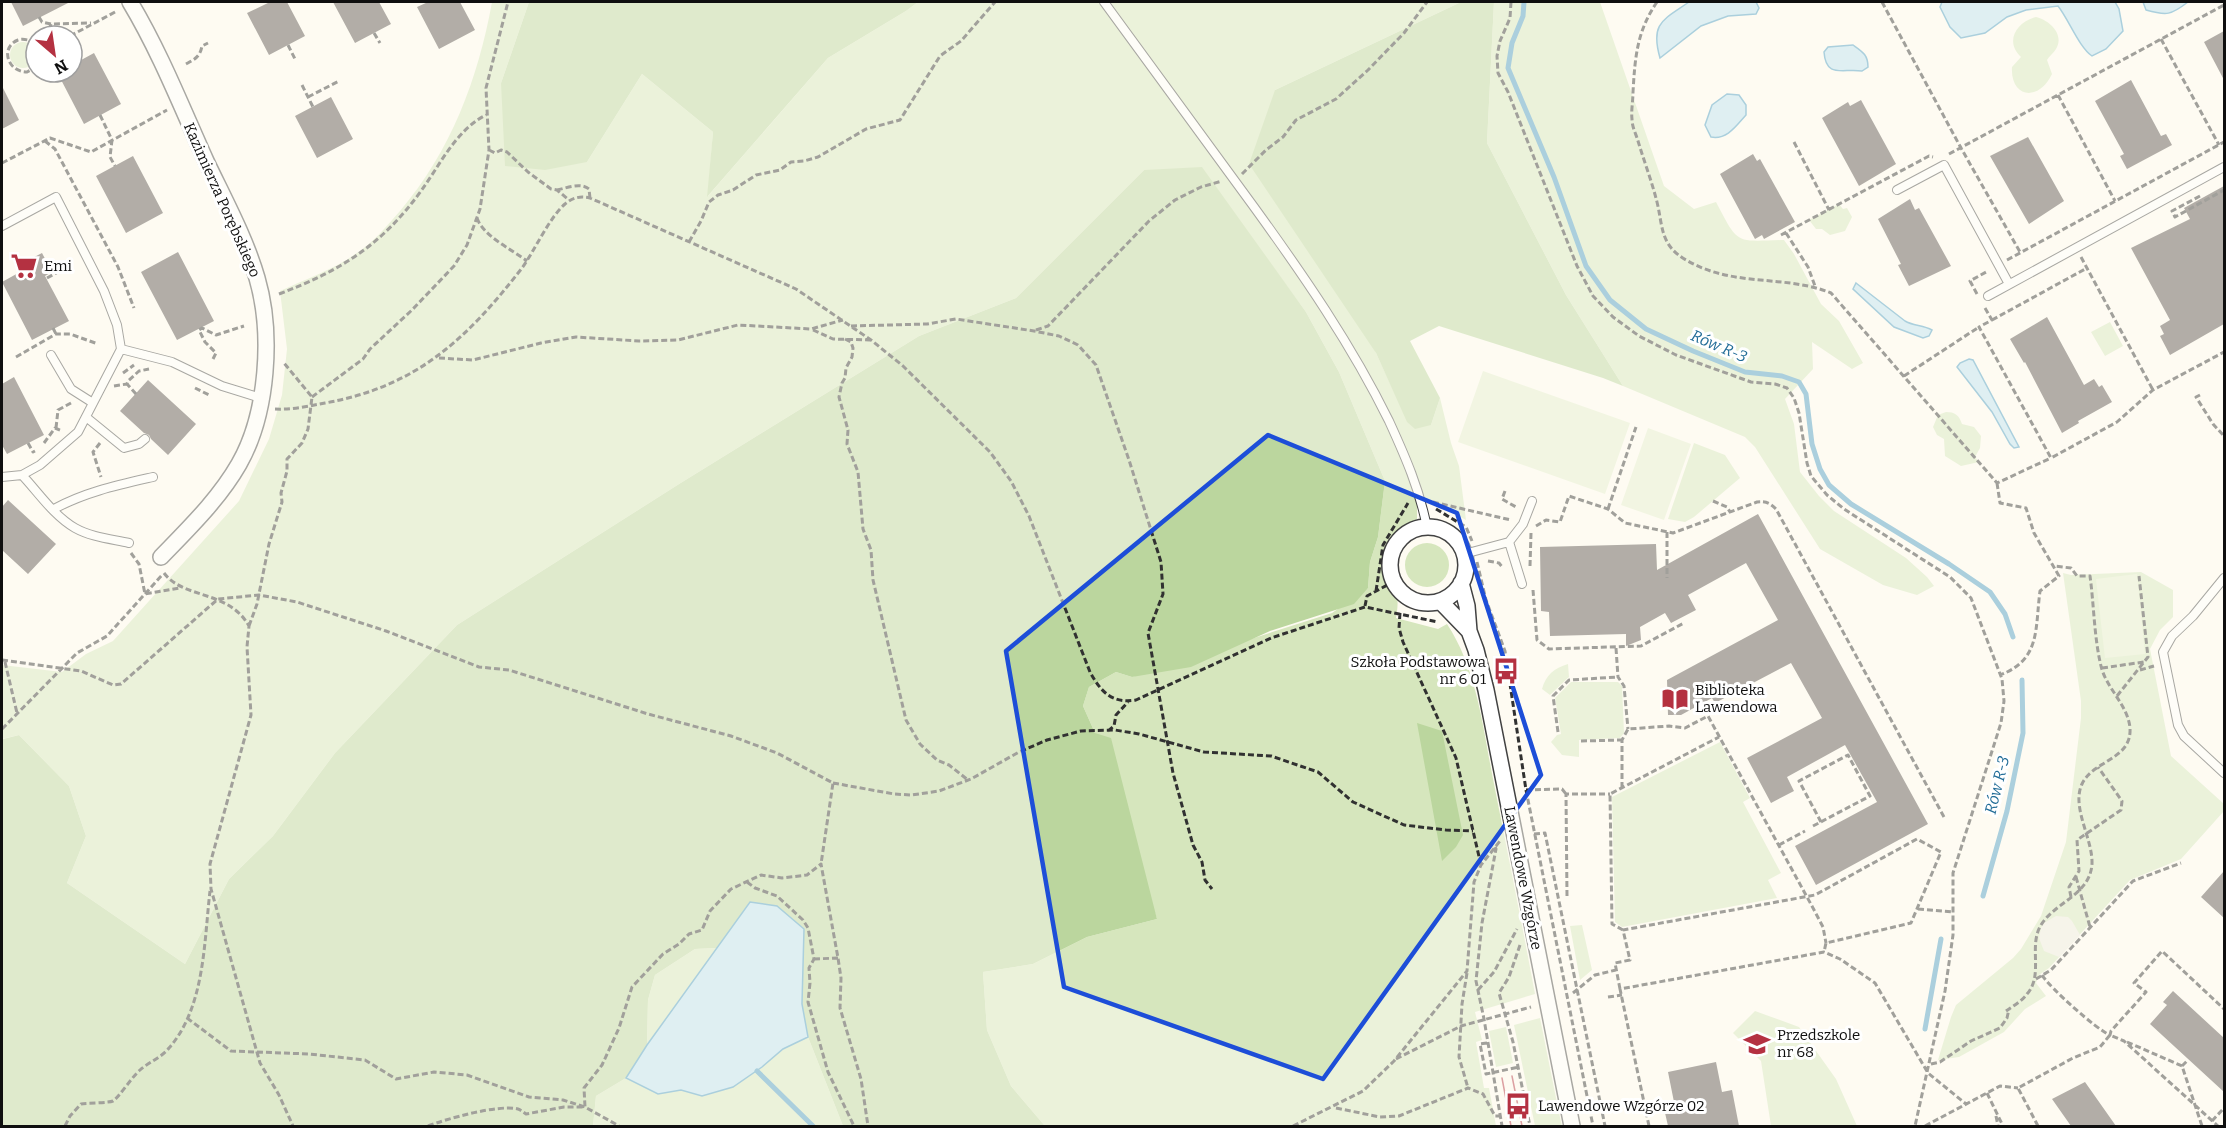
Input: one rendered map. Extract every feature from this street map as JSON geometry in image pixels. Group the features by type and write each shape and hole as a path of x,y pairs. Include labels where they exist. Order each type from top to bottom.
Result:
{"street":[{"name":"Kazimierza Porębskiego","path":"131,2 244,244 257,279 264,321 266,353 261,398 253,433 240,464 213,502 161,557"},
{"path":"1461,583 1452,594 1440,601 1426,603 1413,600 1401,593 1393,582 1390,557 1403,536 1414,530 1426,528 1439,529 1468,548"},
{"name":"Lawendowe Wzgórze","path":"1468,548 1466,569 1461,583 1467,606 1469,631 1486,690 1572,1126"},
{"name":"Lawendowe Wzgórze","path":"1440,601 1469,631"}],"lane":[{"path":"1104,2 1328,311 1373,389 1411,470 1422,500 1426,528"},
{"path":"1897,190 1941,162 2009,284"},
{"path":"1988,296 2224,167"},
{"path":"2,226 56,198 104,291 117,325 121,349 78,432 40,465 22,475 2,477"},
{"path":"121,349 172,362 222,386 261,398"},
{"path":"51,355 70,389 93,403"},
{"path":"86,417 124,448 139,444 145,438"},
{"path":"22,475 75,528 91,535 129,543"},
{"path":"54,509 74,498 104,488 153,477"},
{"path":"1468,548 1509,542 1524,524 1532,501"},
{"path":"1509,542 1522,584"},
{"path":"2224,578 2193,616 2172,636 2163,651 2178,724 2184,736 2224,772"}],"path":[{"path":"84,28 131,2"},
{"path":"312,398 363,359 370,349 454,266 467,244 480,209 489,150 486,88 508,2"},
{"path":"689,242 710,202 718,195 733,190 756,175 780,170 791,162 804,161 818,156 866,129 900,120 940,56 961,41 995,2"},
{"path":"1511,2 1510,18 1500,41 1498,73 1508,92 1577,266 1593,296 1613,317 1676,355 1751,382 1776,384 1787,388 1794,398 1799,413 1811,476 1827,495 1844,509 1950,577 1971,598 2000,675 2004,701 2001,723 1953,873 1953,935 1948,969 1930,1064 1915,1126"},
{"path":"1657,2 1647,16 1636,50 1632,120 1658,204 1660,224 1665,238 1673,250 1684,259 1713,273 1748,280 1815,286 1831,293 1997,483 2000,502 2026,508 2034,533 2058,572 2057,580 2040,591 2032,651 2012,671 2000,675"},
{"path":"1882,2 2020,253"},
{"path":"1781,235 1929,156 1941,162 1961,148 2224,5"},
{"path":"39,17 42,22 51,24 93,23"},
{"path":"374,33 380,43"},
{"path":"24,39 18,40 9,48 7,54 10,66 15,70 24,72"},
{"path":"2161,39 2219,146"},
{"path":"186,64 201,54 202,46 208,43"},
{"path":"288,45 295,59"},
{"path":"308,97 339,81"},
{"path":"302,85 313,107"},
{"path":"2058,95 2115,201"},
{"path":"2,164 50,138 91,152 180,105"},
{"path":"279,294 351,261 383,235 420,192 453,144 477,120 486,115"},
{"path":"100,116 112,141 110,158 115,166"},
{"path":"45,141 55,149 117,267 134,308"},
{"path":"1794,142 1829,210"},
{"path":"1992,320 1970,281 2224,142"},
{"path":"489,150 495,153 501,150 507,153 551,189 585,186 589,189 590,198"},
{"path":"557,190 569,200"},
{"path":"2200,196 2172,211 2175,217 2224,190"},
{"path":"276,409 312,405 382,389 412,374 438,357 499,297 527,261 560,209 569,200 590,198 796,289 871,340 903,366 990,452 1011,481 1029,516 1090,672 1100,689 1111,699 1128,702 1136,700 1271,638 1365,607 1438,622 1451,613"},
{"path":"477,218 481,228 487,234 527,261"},
{"path":"1786,233 1808,267 1815,286"},
{"path":"2076,248 2153,390"},
{"path":"47,278 67,267"},
{"path":"1904,376 1979,327 2087,268"},
{"path":"438,357 473,360 541,343 576,338 678,340 738,325 811,329 843,320"},
{"path":"850,326 927,324 956,320 988,323 1059,336 1078,345 1096,365 1133,471 1161,562 1163,594 1148,633 1173,773 1190,835 1202,862 1205,880 1212,889"},
{"path":"213,359 216,353 205,342 198,329 202,328 216,335 244,326"},
{"path":"1979,327 2051,458"},
{"path":"53,328 56,334"},
{"path":"811,329 833,339 871,340"},
{"path":"16,357 56,334 70,334 98,344"},
{"path":"845,339 851,342 853,348 839,396 848,430 848,444 858,471 863,529 871,550 873,580 906,720 920,744 937,760 949,765 968,780"},
{"path":"1997,483 2051,458 2117,422 2153,390 2224,352"},
{"path":"65,1126 70,1116 81,1104 111,1102 122,1092 129,1080 168,1050 183,1030 202,975 211,889 210,864 251,716 249,626 258,604 269,544 282,502 281,493 287,471 287,459 302,443 308,429 312,405 312,398 284,363"},
{"path":"121,375 130,366 136,364"},
{"path":"127,384 131,377 139,371 157,368 144,364"},
{"path":"116,383 114,386 127,384"},
{"path":"127,384 136,394"},
{"path":"192,386 218,398"},
{"path":"28,443 33,453 42,446 57,429 58,410 79,395"},
{"path":"2200,395 2196,397 2213,424 2224,436"},
{"path":"1608,508 1636,427"},
{"path":"98,468 93,452 107,434"},
{"path":"1505,491 1502,499 1514,504 1517,512"},
{"path":"1531,572 1532,529 1546,520 1560,522 1569,496 1608,508 1625,523 1673,533 1764,501 1776,509 1944,817"},
{"path":"1376,591 1383,545 1411,498 1513,520"},
{"path":"1422,500 1466,527 1468,548"},
{"path":"1713,501 1727,507 1730,512"},
{"path":"1667,532 1667,578"},
{"path":"118,541 139,564 145,594"},
{"path":"161,557 163,574 171,582 218,599 237,611 249,626"},
{"path":"1503,568 1499,563 1492,561 1478,564 1486,600 1505,651 1534,834 1593,1126"},
{"path":"1930,1064 1940,1062 1971,1041 2000,1028 2007,1018 2007,1010 2030,992 2035,980 2035,938 2051,912 2087,884 2092,865 2092,848 2081,817 2081,785 2098,767 2118,756 2127,744 2130,729 2127,716 2102,668 2090,576 2077,576 2071,568 2054,566"},
{"path":"2,729 77,653 107,636 163,574"},
{"path":"2117,696 2148,657 2139,576"},
{"path":"1365,607 1367,596 1393,582"},
{"path":"1532,583 1538,640 1549,650 1641,646 1684,623"},
{"path":"145,594 182,587"},
{"path":"17,713 3,661 81,670 113,685 121,684 218,599 259,594 297,602 386,631 479,667 509,670 648,714 731,736 777,753 833,783 894,794 912,795 939,790 968,780 1019,752 1047,740 1081,731 1108,730 1138,734 1204,752 1271,756 1318,772 1353,802 1404,825 1473,831"},
{"path":"1400,614 1399,628 1403,642 1456,758 1481,865"},
{"path":"1616,648 1618,677 1624,686 1628,729 1622,740 1622,788"},
{"path":"2102,668 2144,662"},
{"path":"2138,670 2154,666"},
{"path":"1558,732 1553,696 1569,680 1618,677"},
{"path":"1108,730 1114,726 1116,715 1128,702"},
{"path":"1628,729 1669,726 1685,728 1708,716 1823,927 1826,943 1824,952"},
{"path":"1566,794 1610,794 1719,737"},
{"path":"1581,741 1622,740"},
{"path":"1814,826 1870,796 1848,755 1799,781 1821,822"},
{"path":"2071,898 2069,888 2079,871 2077,840 2121,810 2122,801 2098,767"},
{"path":"833,783 821,864 841,978 840,1008 861,1079 868,1126"},
{"path":"1526,790 1562,789 1566,794 1566,896"},
{"path":"1610,794 1612,924 1623,930 1815,895 1917,839 1941,852 1911,922 1826,943"},
{"path":"1779,845 1805,831"},
{"path":"1534,834 1545,833 1575,992 1605,1126"},
{"path":"1468,1088 1459,1057 1474,882 1481,865 1503,837"},
{"path":"1495,847 1482,923 1476,981 1502,1126"},
{"path":"2035,980 2051,970 2133,881 2181,863"},
{"path":"585,1107 584,1089 602,1065 619,1028 632,987 663,954 679,944 689,934 702,930 710,911 731,889 762,875 782,878 807,875 821,864"},
{"path":"2076,876 2090,927"},
{"path":"747,882 755,888 777,896 803,920 808,928 813,959 809,968 808,1002 828,1072 854,1126"},
{"path":"211,889 260,1063 279,1095 293,1126"},
{"path":"1918,909 1953,912"},
{"path":"1478,990 1494,972 1518,928"},
{"path":"1623,930 1630,960 1615,963 1649,1126"},
{"path":"1925,1126 2000,1086 2018,1088 2073,1058 2100,1047 2111,1031 2146,992 2134,983 2162,951 2224,1009"},
{"path":"1620,989 1824,952 1840,959 1875,983 1928,1073 1966,1104"},
{"path":"813,959 838,958"},
{"path":"1575,992 1595,975 1616,970"},
{"path":"1293,1126 1363,1091 1394,1061 1467,971"},
{"path":"2042,975 2104,1032 2182,1065 2202,1126"},
{"path":"1608,997 1622,995"},
{"path":"1394,1061 1461,1026 1531,1007"},
{"path":"1505,1013 1519,1067 1530,1126"},
{"path":"187,1018 231,1052 309,1054 365,1060 396,1079 434,1072 467,1075 529,1097 564,1100 585,1107 619,1126"},
{"path":"2124,1041 2218,1126"},
{"path":"1487,1042 1480,1044 1486,1074 1519,1067"},
{"path":"2182,1065 2187,1061"},
{"path":"1334,1107 1380,1117 1399,1116 1468,1088 1483,1094 1495,1116 1500,1116"},
{"path":"2018,1088 2038,1126"},
{"path":"1986,1093 2003,1126"},
{"path":"428,1126 446,1119 491,1110 518,1109 526,1114 564,1107 585,1107"},
{"path":"2212,1121 2224,1108"},
{"path":"1996,1113 1998,1126"}],"highlighted area":[{"path":"1268,435 1457,513 1541,775 1323,1079 1064,987 1006,651"}],"green space":[{"path":"492,2 529,2 501,83 587,162 642,74 713,132 708,196 828,58 918,2 1461,2 1275,90 1376,353 1408,422 1431,425 1440,398 1459,466 1466,520 1429,499 1417,505 1417,519 1400,530 1388,543 1383,559 1383,569 1397,597 1396,618 1438,629 1447,624 1466,661 1478,701 1535,994 1475,1012 1482,1040 1476,1042 1484,1088 1489,1088 1496,1126 1045,1126 1011,1086 987,1030 983,972 1033,964 1087,937 1157,919 1095,733 1083,706 1089,687 1116,672 1132,677 1332,613 1368,588 1370,562 1378,537 1385,481 1339,372 1306,312 1259,248 1144,170 1016,298 919,336 679,484 457,625 335,753 273,836 229,879 185,964 67,883 86,836 69,786 19,735 2,739 2,665 62,672 86,654 113,641 239,501 269,439 282,395 287,349 280,291 327,270 361,251 384,229 418,188 448,139 460,113 479,59"},
{"path":"529,2 918,2 828,58 707,197 713,132 642,74 587,162 545,170 505,166 501,83"},
{"path":"1461,2 1494,2 1487,143 1566,295 1623,386 1439,326 1410,341 1440,398 1431,425 1415,429 1407,422 1376,353 1249,164 1275,90"},
{"path":"1494,2 1600,2 1664,186 1694,209 1716,202 1729,227 1740,238 1756,241 1784,240 1821,304 1839,321 1863,363 1852,369 1812,342 1813,369 1785,399 1794,424 1800,472 1834,511 1906,558 1934,586 1917,595 1883,585 1820,549 1755,447 1745,437 1623,386 1566,295 1487,143"},
{"path":"2036,17 2046,21 2054,28 2058,43 2047,60 2052,74 2040,89 2026,93 2015,85 2013,77 2012,67 2021,57 2016,51 2013,39 2023,23"},
{"path":"23,42 23,68 14,64 10,55 14,46"},
{"path":"1202,167 1306,312 1339,372 1385,481 1378,537 1370,562 1368,588 1354,604 1270,631 1191,667 1132,677 1116,672 1089,687 1083,706 1095,733 1111,738 1157,919 1087,937 1033,964 983,972 987,1030 1011,1086 1045,1126 843,1126 808,1037 802,1004 804,929 750,902 717,948 695,949 655,975 648,1000 647,1045 626,1078 596,1096 593,1126 2,1126 3,739 19,735 69,786 86,836 67,883 185,964 229,879 273,836 335,753 457,625 679,484 919,336 1016,298 1144,170"},
{"path":"1839,204 1843,209 1847,208 1852,217 1845,231 1830,235 1822,229 1816,229 1809,220"},
{"path":"2110,322 2123,346 2105,356 2091,332"},
{"path":"1483,371 1630,423 1605,494 1458,442"},
{"path":"1946,412 1960,418 1962,424 1974,427 1981,436 1980,448 1975,457 1979,462 1961,466 1945,456 1944,439 1937,435 1933,427 1938,415"},
{"path":"1648,428 1691,444 1664,520 1621,505"},
{"path":"1694,443 1725,455 1740,478 1694,517 1685,522 1668,519"},
{"path":"1427,543 1436,544 1443,549 1448,556 1448,574 1443,581 1436,586 1427,587 1418,586 1411,581 1406,574 1405,565 1406,556 1411,549 1418,544"},
{"path":"2141,572 2173,590 2173,617 2160,630 2150,649 2171,756 2224,804 2224,811 2181,859 2130,880 2049,968 2039,975 2036,983 2046,996 2025,1009 2004,1032 1959,1057 1938,1060 1956,1005 2013,958 2041,916 2066,842 2081,701 2063,573 2071,575"},
{"path":"2137,574 2145,654 2105,658 2096,579"},
{"path":"1568,664 1569,677 1550,695 1542,689 1551,673"},
{"path":"1571,682 1618,682 1622,686 1624,733 1620,738 1579,740 1579,757 1562,755 1551,742 1561,734 1555,698"},
{"path":"1417,723 1442,731 1463,835 1456,847 1442,861"},
{"path":"1720,742 1750,798 1743,802 1781,873 1768,880 1777,898 1622,927 1615,922 1612,797"},
{"path":"1582,925 1592,970 1580,980 1570,926"},
{"path":"717,948 647,1045 648,1000 655,975 695,949"},
{"path":"1755,1011 1799,1027 1836,1079 1857,1126 1771,1126 1761,1061 1733,1033"},
{"path":"1540,1018 1562,1126 1535,1126 1514,1025"},
{"path":"1506,1027 1513,1063 1496,1067 1489,1031"},
{"path":"808,1037 843,1126 593,1126 596,1096 626,1078 658,1094 681,1090 702,1096 762,1067 783,1049"}],"shaded area":[{"path":"2056,916 2068,917 2080,935 2059,957 2044,951 2039,938 2044,923"}],"water":[{"path":"1689,2 1756,2 1759,8 1756,14 1728,16 1701,26 1660,58 1657,37 1661,24 1672,13"},
{"path":"1942,2 2115,2 2119,9 2123,31 2106,49 2092,56 2087,52 2058,6 2026,10 2007,17 1985,33 1961,38 1950,27 1940,7"},
{"path":"2143,2 2188,2 2173,12 2164,14 2146,10"},
{"path":"1853,45 1864,54 1868,67 1862,71 1837,71 1828,66 1824,52 1828,47"},
{"path":"1727,94 1739,95 1746,105 1746,115 1735,128 1726,134 1711,137 1705,125 1712,105"},
{"path":"1856,283 1905,321 1932,330 1929,336 1923,338 1894,327 1853,289"},
{"path":"1969,359 1973,360 2019,447 2014,448 2010,444 1992,412 1957,367"},
{"path":"750,902 777,906 804,929 802,1004 808,1037 783,1049 733,1087 702,1096 681,1090 658,1094 626,1078 647,1045"}],"building":[{"path":"11,2 70,2 24,24 23,26"},
{"path":"270,2 287,2 305,36 269,55 247,13"},
{"path":"333,2 379,2 391,24 355,43"},
{"path":"428,2 460,2 475,30 439,49 417,7"},
{"path":"2224,31 2224,80 2204,42"},
{"path":"94,53 121,104 84,124 63,84 84,84 84,58"},
{"path":"2131,80 2161,136 2166,134 2172,145 2127,169 2120,156 2124,154 2095,101"},
{"path":"2,86 19,120 2,129"},
{"path":"331,97 353,139 317,158 295,116"},
{"path":"1861,100 1896,164 1859,186 1822,118 1848,102 1850,106"},
{"path":"2028,137 2064,201 2029,224 1990,156"},
{"path":"1753,154 1757,161 1760,159 1795,222 1764,239 1762,235 1755,239 1720,174"},
{"path":"133,156 163,213 126,233 96,176"},
{"path":"2224,186 2224,324 2170,355 2160,336 2164,334 2160,326 2170,320 2131,248 2190,219 2184,208"},
{"path":"1910,199 1915,210 1919,208 1951,266 1909,286 1898,265 1901,264 1878,219"},
{"path":"178,252 214,321 177,340 141,272"},
{"path":"42,253 52,272 45,276 69,321 32,340 2,282 20,272 17,266"},
{"path":"2047,317 2084,385 2094,379 2099,387 2102,385 2112,402 2062,433 2025,362 2010,339"},
{"path":"14,377 44,435 7,454 2,445 2,384"},
{"path":"148,380 196,424 168,455 149,435 120,411"},
{"path":"8,500 56,544 28,574 2,550 2,507"},
{"path":"1758,514 1928,824 1816,885 1795,846 1877,802 1845,745 1787,777 1794,791 1771,803 1747,758 1822,718 1791,663 1715,703 1712,698 1681,715 1668,715 1667,680 1778,620 1746,563 1688,595 1696,610 1671,623 1665,613 1640,627 1641,640 1626,646 1626,634 1550,636 1549,612 1541,611 1540,547 1656,544 1657,570"},
{"path":"2224,871 2224,918 2201,897"},
{"path":"2173,991 2224,1038 2224,1092 2150,1024 2167,1005 2163,1002"},
{"path":"1716,1062 1722,1092 1732,1090 1739,1126 1668,1126 1663,1104 1674,1102 1668,1072"},
{"path":"2085,1082 2116,1126 2071,1126 2052,1099"}],"waterway":[{"name":"Rów R-3","path":"1524,2 1523,16 1512,43 1508,68 1554,177 1586,266 1610,300 1646,329 1693,351 1745,372 1782,376 1799,382 1806,394 1812,444 1820,469 1829,485 1851,504 1990,592 2005,614 2013,637"},
{"name":"Rów R-3","path":"1983,896 2007,811 2023,733 2022,680"},
{"name":"Rów R-3","path":"1925,1029 1941,939"},
{"path":"757,1071 813,1126"}],"tram line":[{"path":"1512,1076 1522,1126"},
{"path":"1502,1078 1511,1126"}],"place":[{"name":"Emi","path":"24,266"},
{"name":"Szkoła Podstawowa nr 6 01","path":"1506,671"},
{"name":"Biblioteka Lawendowa","path":"1675,699"},
{"name":"Przedszkole nr 68","path":"1757,1044"},
{"name":"Lawendowe Wzgórze 02","path":"1518,1106"}]}
